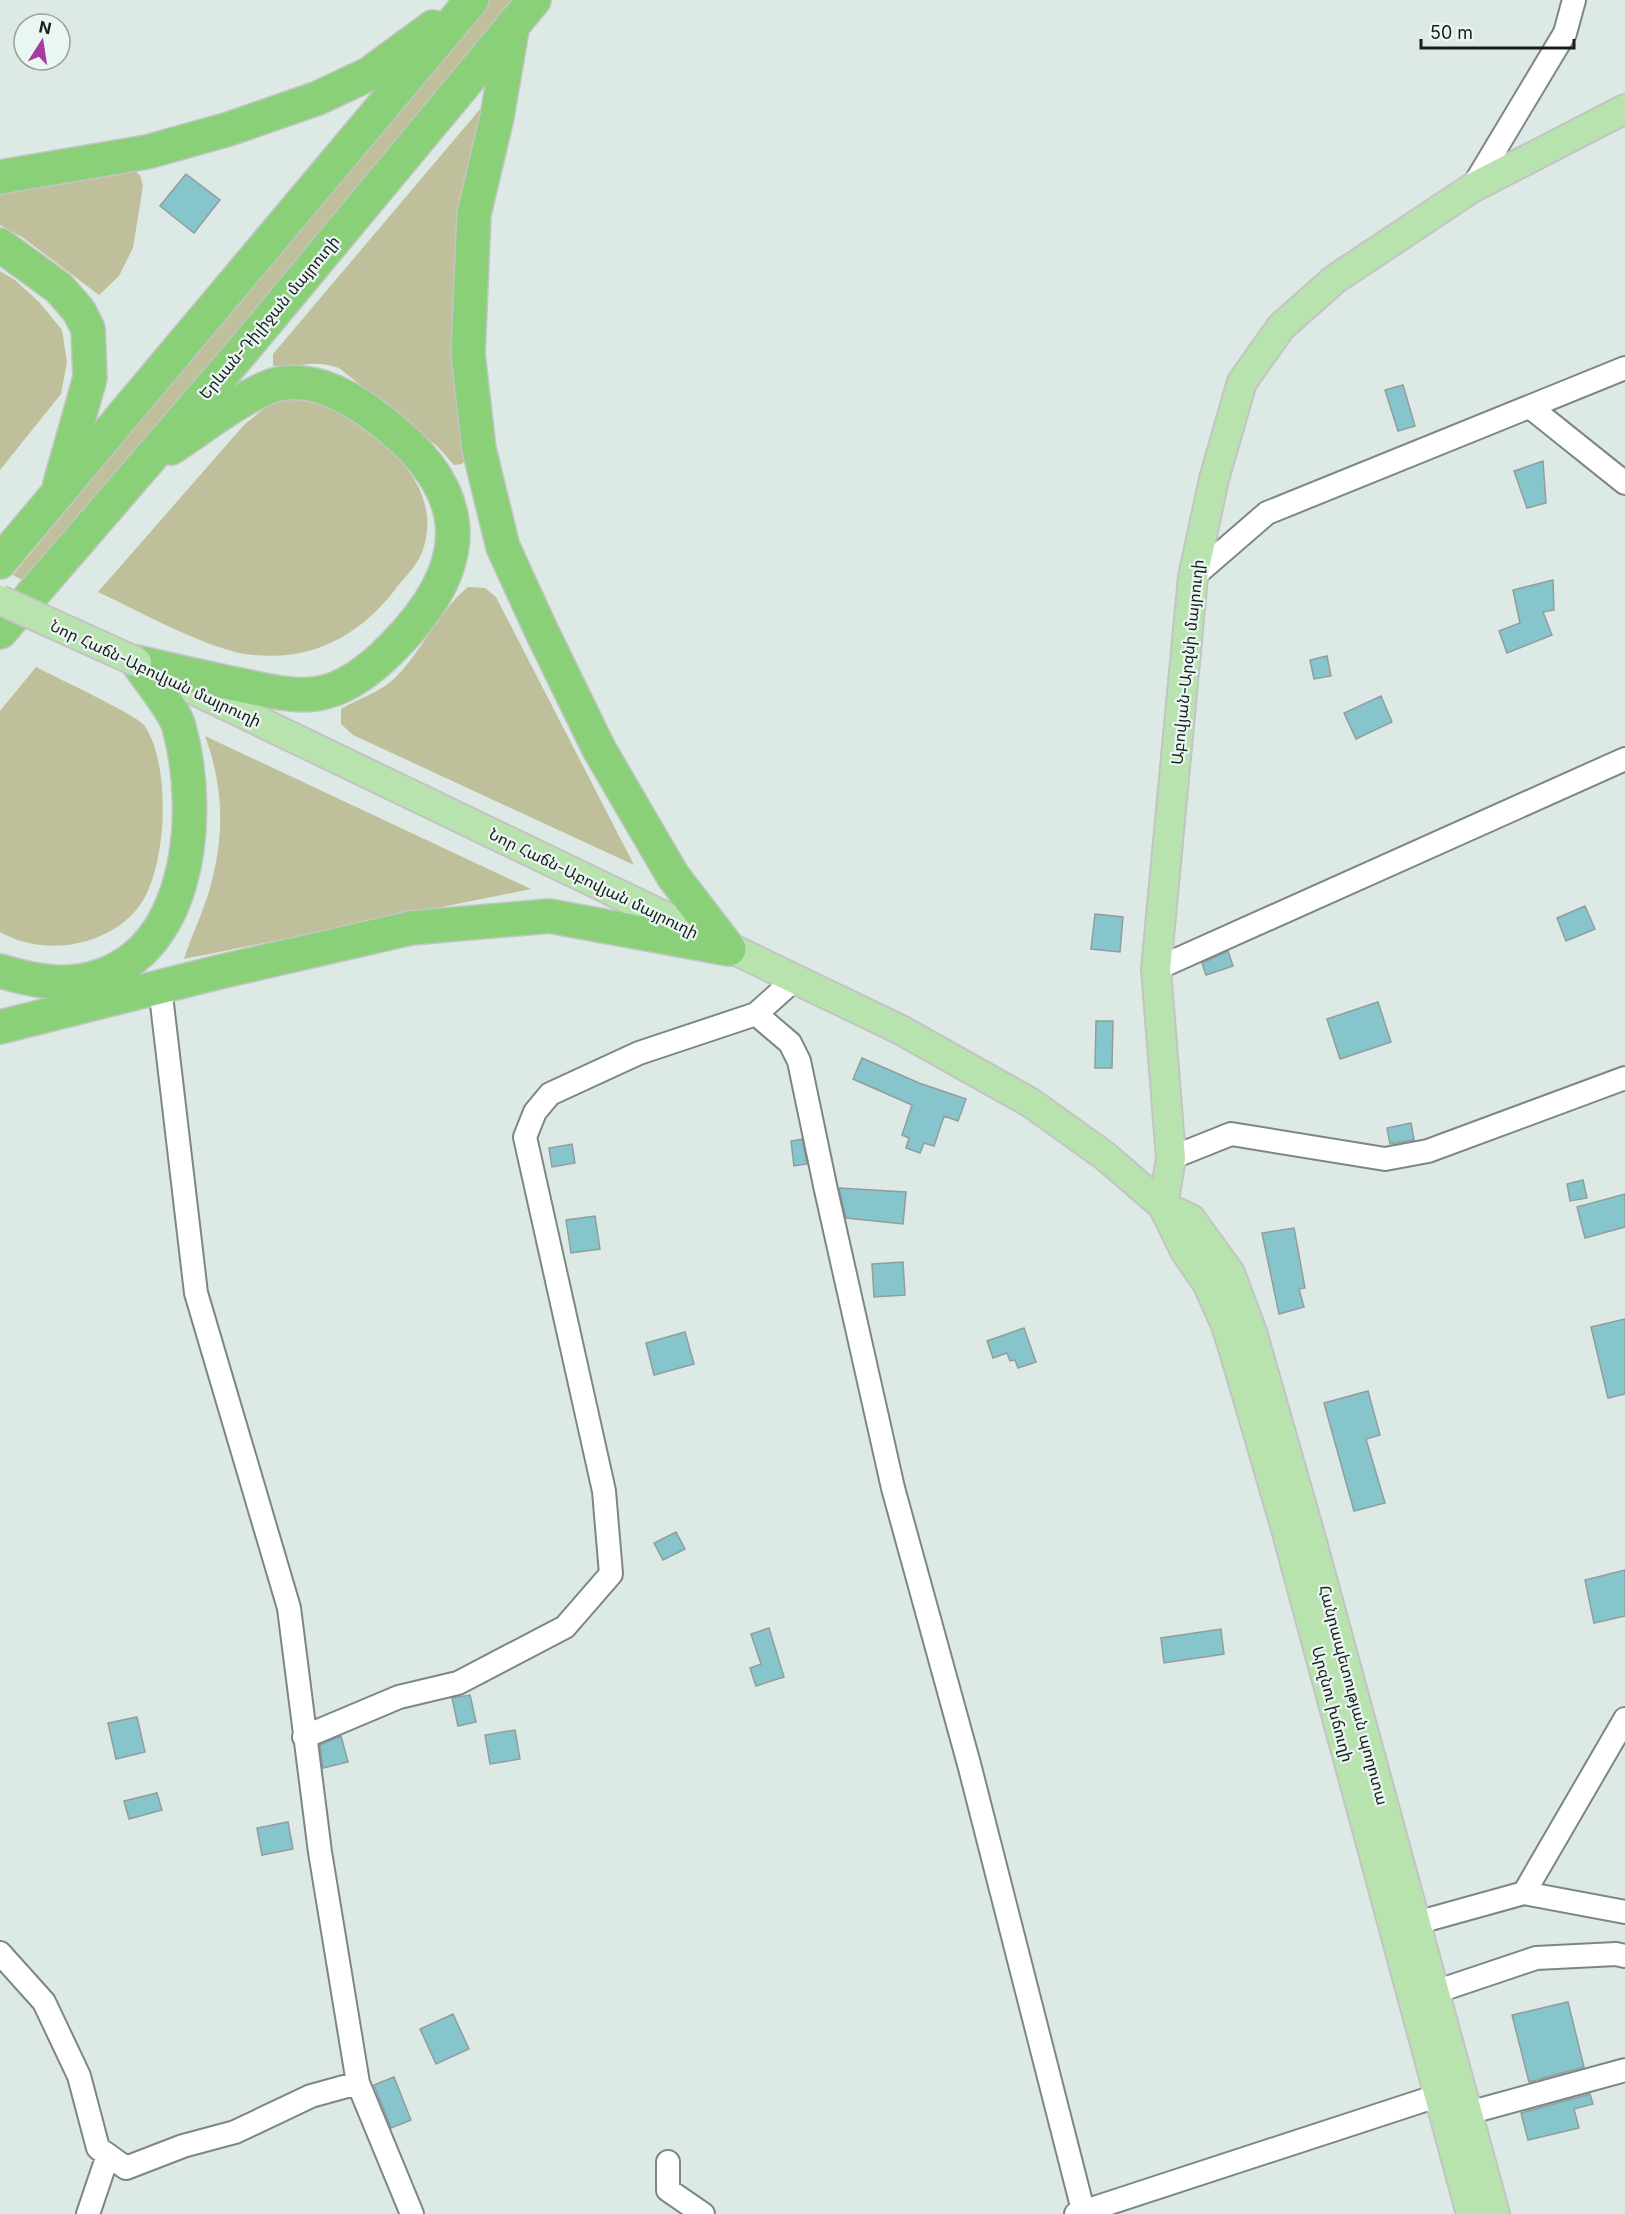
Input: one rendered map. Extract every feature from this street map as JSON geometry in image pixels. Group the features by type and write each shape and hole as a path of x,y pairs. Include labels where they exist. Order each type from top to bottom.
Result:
{"highway":[{"path":"0,177 147,152 229,129 318,98 369,74 471,0"},
{"path":"0,562 471,0"},
{"path":"524,12 474,214 468,354 479,449 503,547 594,739 673,876 729,949"},
{"name":"Երևան-Դիլիջան մայրուղի","path":"0,632 138,468 244,349 524,12"},
{"path":"0,245 58,288 78,311 87,329 90,378 57,495"},
{"path":"137,662 286,695 317,694 347,683 378,663 421,615 436,594 448,567 453,540 452,517 445,490 430,466 409,444 358,403 310,383 282,383 259,391 138,468"},
{"path":"0,971 49,981 71,982 98,976 140,953 155,938 172,905 186,858 190,817 189,780 179,725 137,662"},
{"path":"0,1027 411,928 549,916 729,949"}],"main road":[{"name":"Աբովյան-Արզնի մայրուղի","path":"1163,1206 1171,1158 1156,969 1193,577 1214,479 1242,382 1281,327 1335,279 1472,189 1625,109"},
{"name":"Նոր Հաճն-Աբովյան մայրուղի","path":"0,600 137,662 901,1030 1031,1103 1105,1156 1163,1206"},
{"name":"Հանրապետության պողոտա","path":"1163,1206 1191,1219 1212,1245 1230,1273 1248,1322 1495,2214"},
{"name":"Արզնու խճուղի","path":"1163,1206 1185,1251 1207,1283 1229,1334 1286,1529 1471,2214"}],"street":[{"path":"1472,189 1565,33 1574,0"},
{"path":"1193,577 1267,513 1625,368"},
{"path":"1530,407 1625,483"},
{"path":"1156,969 1625,759"},
{"path":"304,1737 399,1696 458,1683 565,1627 612,1574 604,1491 525,1137 535,1112 550,1094 639,1053 756,1014 794,980"},
{"path":"160,987 196,1293 289,1608 304,1737 358,2083 412,2214"},
{"path":"756,1014 790,1043 799,1061 893,1488 969,1764 1081,2213 1440,2095"},
{"path":"1171,1158 1231,1134 1385,1159 1428,1151 1625,1078"},
{"path":"1524,1893 1625,1719"},
{"path":"1416,1923 1524,1893 1625,1912"},
{"path":"0,1953 44,2002 79,2076 98,2148 126,2168 183,2146 235,2132 311,2096 358,2083"},
{"path":"1435,1992 1536,1958 1616,1954 1625,1956"},
{"path":"1468,2113 1625,2070"},
{"path":"88,2214 108,2155"},
{"path":"668,2162 668,2190 703,2214"}],"green space":[{"path":"489,0 511,0 29,584 13,575"},
{"path":"481,108 459,219 467,458 462,464 454,465 437,446 339,368 324,364 310,364 281,371 273,365 273,354"},
{"path":"128,166 140,175 143,186 133,248 119,276 99,295 22,237 0,225 0,184"},
{"path":"0,271 15,280 39,302 62,330 67,362 61,394 0,470"},
{"path":"290,398 324,406 351,421 385,445 408,470 417,484 427,515 427,532 423,550 415,565 383,604 368,619 334,641 316,649 275,656 253,655 217,646 153,619 98,592 243,426 269,404"},
{"path":"468,587 485,588 496,597 634,865 353,735 341,724 341,709 391,682 415,654 448,607"},
{"path":"36,667 111,705 144,725 153,743 159,765 162,791 163,818 155,870 147,892 137,909 109,932 91,940 54,946 17,940 0,932 0,711"},
{"path":"205,736 531,889 184,959 204,908 217,858 219,840 218,788"}],"building":[{"path":"186,174 220,200 194,233 160,206"},
{"path":"1403,385 1415,426 1398,431 1385,390"},
{"path":"1543,461 1546,503 1527,508 1514,471"},
{"path":"1553,580 1554,610 1543,612 1552,635 1507,653 1499,631 1520,623 1513,590"},
{"path":"1327,656 1331,676 1314,679 1310,660"},
{"path":"1381,696 1392,722 1356,739 1344,713"},
{"path":"1585,906 1595,929 1566,941 1557,918"},
{"path":"1095,914 1123,917 1120,952 1091,949"},
{"path":"1228,951 1233,966 1206,975 1202,963"},
{"path":"1378,1002 1391,1042 1340,1059 1327,1019"},
{"path":"1096,1021 1113,1021 1112,1068 1095,1068"},
{"path":"862,1058 919,1083 966,1099 958,1121 944,1116 934,1146 924,1143 920,1153 906,1148 909,1138 902,1135 912,1105 853,1079"},
{"path":"1411,1123 1414,1140 1390,1144 1387,1128"},
{"path":"802,1139 807,1164 794,1166 791,1141"},
{"path":"572,1144 575,1163 552,1167 549,1148"},
{"path":"1583,1180 1587,1198 1570,1201 1567,1184"},
{"path":"839,1188 906,1192 903,1224 846,1218"},
{"path":"1625,1194 1625,1227 1585,1238 1577,1207"},
{"path":"595,1216 600,1249 571,1253 566,1220"},
{"path":"1294,1228 1305,1288 1299,1289 1304,1307 1279,1314 1262,1233"},
{"path":"903,1262 905,1295 874,1297 872,1264"},
{"path":"1625,1319 1625,1394 1608,1398 1591,1327"},
{"path":"1024,1328 1036,1362 1018,1368 1015,1360 1010,1361 1007,1353 993,1358 987,1341"},
{"path":"685,1332 694,1364 654,1375 646,1343"},
{"path":"1368,1391 1380,1435 1366,1439 1385,1503 1354,1511 1324,1403"},
{"path":"676,1532 685,1549 663,1560 654,1543"},
{"path":"1625,1570 1625,1616 1594,1623 1585,1580"},
{"path":"769,1628 784,1677 756,1686 750,1668 761,1664 751,1634"},
{"path":"1221,1629 1224,1654 1164,1663 1161,1638"},
{"path":"470,1695 476,1722 458,1726 452,1698"},
{"path":"137,1717 145,1752 116,1759 108,1723"},
{"path":"515,1730 520,1759 490,1764 485,1735"},
{"path":"341,1736 348,1762 323,1768 320,1745"},
{"path":"157,1793 162,1810 129,1819 124,1801"},
{"path":"288,1822 293,1849 262,1855 257,1828"},
{"path":"1568,2002 1584,2067 1529,2082 1512,2015"},
{"path":"453,2014 469,2049 436,2064 420,2029"},
{"path":"394,2077 411,2120 391,2128 374,2085"},
{"path":"1590,2094 1593,2104 1574,2109 1579,2128 1528,2140 1521,2113"}]}
